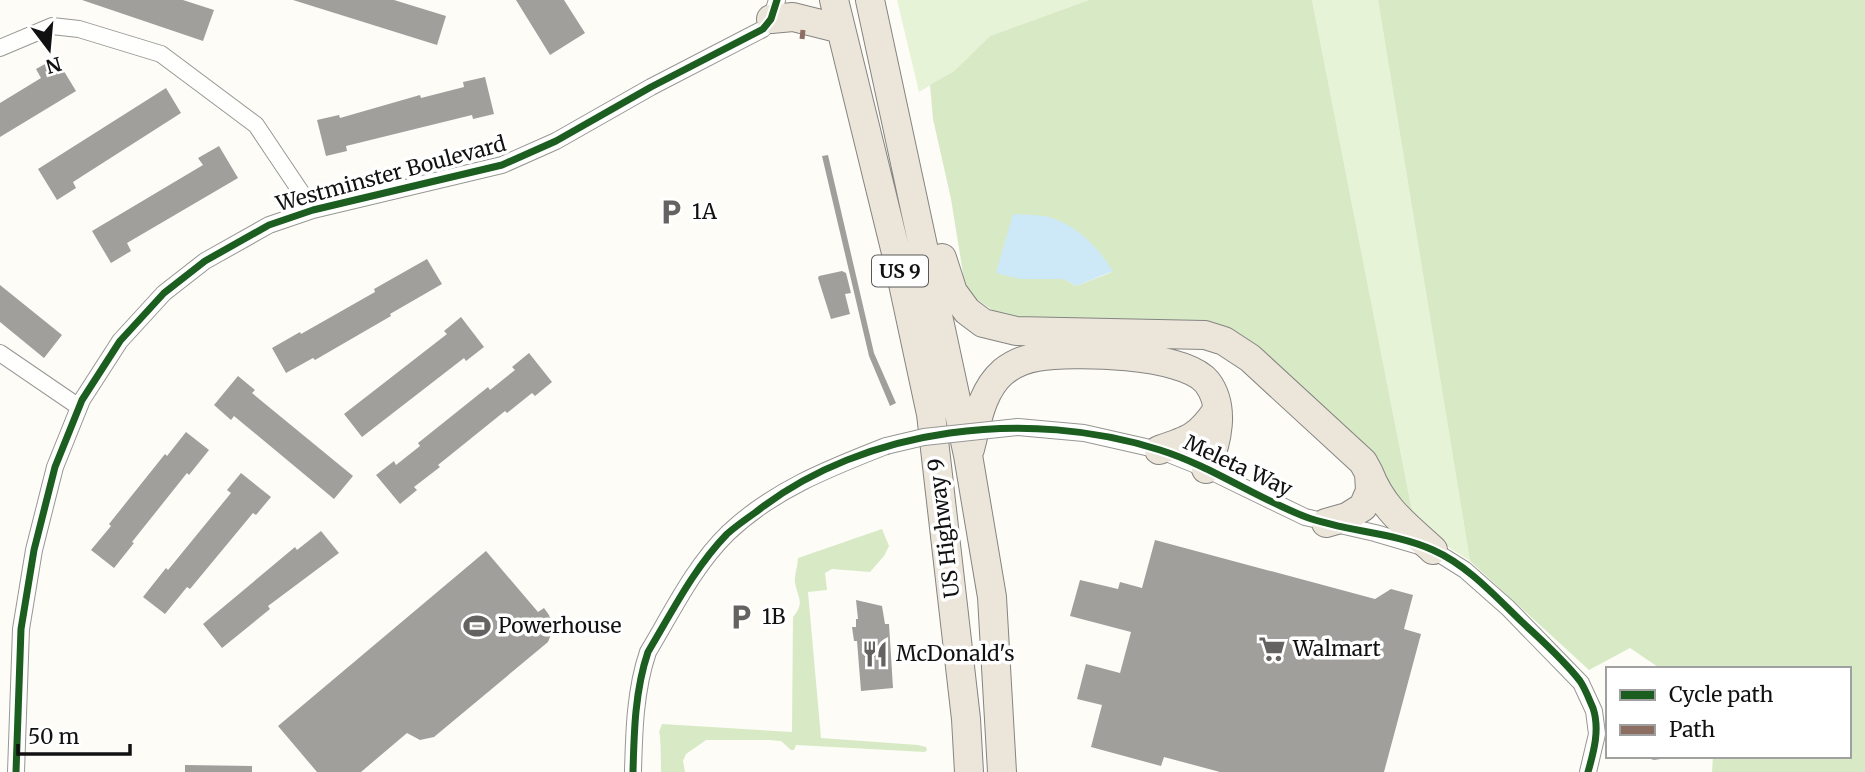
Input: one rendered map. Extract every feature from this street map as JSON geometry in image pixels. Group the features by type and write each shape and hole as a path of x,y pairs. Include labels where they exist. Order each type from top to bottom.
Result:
{"highway":[{"name":"US Highway 9","path":"834,0 899,265 931,414 963,693 969,772"},
{"name":"US Highway 9","path":"870,0 968,455 992,597 1002,772"},
{"path":"774,9 793,17 841,29"},
{"path":"888,80 953,292 967,311 983,323 1016,331 1205,335 1224,341 1250,358 1363,462 1375,490 1393,515 1433,550"},
{"path":"968,455 982,407 993,383 1012,366 1039,357 1113,356 1140,358 1181,367 1202,377 1208,384 1217,410 1217,438 1206,469"},
{"path":"1159,450 1201,432 1217,410"},
{"path":"1326,523 1357,512 1363,507 1370,491 1369,474"}],"street":[{"name":"Westminster Boulevard","path":"16,772 21,629 34,550 55,467 79,407 120,341 164,293 205,261 269,225 313,210 502,165 556,141 651,87 763,29 774,9"},
{"path":"0,48 52,26 79,29 162,54 256,125 313,210"},
{"path":"0,353 79,407"},
{"name":"Meleta Way","path":"633,772 634,725 643,664 691,578 728,533 777,495 820,471 886,446 924,437 1018,427 1084,433 1159,450 1206,469 1305,517 1433,550 1465,570 1500,600 1581,682 1594,711 1597,734 1588,772"}],"green space":[{"path":"897,0 1089,0 990,36 954,71 919,92"},
{"path":"1089,0 1312,0 1415,526 1394,512 1351,432 1234,334 1010,322 966,292 951,199 933,119 930,85 954,71 990,36","holes":["1112,272 1076,286 1064,279"]},
{"path":"1312,0 1378,0 1470,561 1415,526"},
{"path":"1378,0 1865,0 1865,772 1712,772 1713,758 1851,758 1851,667 1658,667 1630,648 1589,670 1470,561"},
{"path":"882,529 889,546 870,572 832,569 825,573 827,590 808,592 821,738 918,745 926,747 927,750 796,745 794,750 791,750 781,741 706,740 686,754 683,761 685,772 661,772 659,732 662,724 792,732 793,617 800,604 795,583 798,558"}],"water":[{"path":"1013,214 1047,217 1071,227 1094,246 1113,271 1076,286 1064,279 1020,279 996,273"}],"building":[{"path":"82,0 183,0 214,10 203,41"},
{"path":"293,0 394,0 446,16 437,45"},
{"path":"516,0 564,0 585,33 550,55"},
{"path":"56,58 76,91 0,137 0,103 41,78 36,69"},
{"path":"485,77 494,114 473,119 472,115 346,146 347,151 326,156 317,120 339,115 340,118 420,95 421,98 464,87 463,82"},
{"path":"166,88 181,113 73,182 76,188 57,200 38,169"},
{"path":"219,146 238,178 127,243 131,251 111,263 92,231 203,165 198,158"},
{"path":"828,155 874,353 896,403 890,406 869,356 822,156"},
{"path":"427,259 442,284 315,360 313,358 286,373 272,348 375,292 374,289"},
{"path":"842,271 846,273 851,293 845,294 850,314 831,319 818,278"},
{"path":"0,285 62,335 44,358 0,322"},
{"path":"461,317 484,347 466,361 464,358 362,437 344,414 447,334 444,331"},
{"path":"529,353 552,382 535,396 532,393 507,413 505,411 438,465 440,467 414,487 417,490 400,504 376,475 394,461 396,465 420,446 418,443 488,387 490,390 515,370 512,367"},
{"path":"238,376 255,390 252,393 353,476 334,499 234,416 231,420 214,405"},
{"path":"186,432 209,450 189,475 187,473 114,568 91,550 165,454 167,456"},
{"path":"241,473 271,497 256,515 253,513 190,589 187,587 165,614 143,597 231,493 227,490"},
{"path":"321,531 339,553 268,606 270,609 222,648 203,624 295,547 297,550"},
{"name":"Walmart","path":"1155,540 1375,599 1391,589 1413,595 1404,629 1421,634 1384,772 1220,772 1164,757 1161,766 1091,747 1102,705 1077,699 1086,664 1120,673 1131,632 1070,616 1080,580 1118,589 1120,582 1142,588"},
{"path":"486,551 538,612 544,608 549,615 553,629 548,642 434,737 420,740 407,733 361,772 317,772 278,726"},
{"name":"McDonald's","path":"856,600 882,606 885,624 889,624 893,688 861,691 857,641 854,641 852,627 856,627 858,619"},
{"path":"185,765 252,766 252,772 185,772"}],"marked path":[{"path":"802,39 803,30"}],"cycle path":[{"path":"16,772 21,629 34,550 55,467 82,400 120,341 164,293 205,261 269,225 313,210 502,165 556,141 651,87 763,29 771,19 777,0"},
{"path":"633,772 638,696 648,652 694,576 727,534 799,483 847,460 897,444 950,433 1003,428 1057,430 1110,437 1160,450 1306,517 1402,539 1445,556 1469,572 1491,592 1559,657 1580,681 1593,708 1596,724 1588,772"}],"place":[{"name":"1A","path":"671,212"},
{"name":"1B","path":"741,617"},
{"name":"Powerhouse","path":"477,626"},
{"name":"Walmart","path":"1272,649"},
{"name":"McDonald's","path":"875,654"}]}
